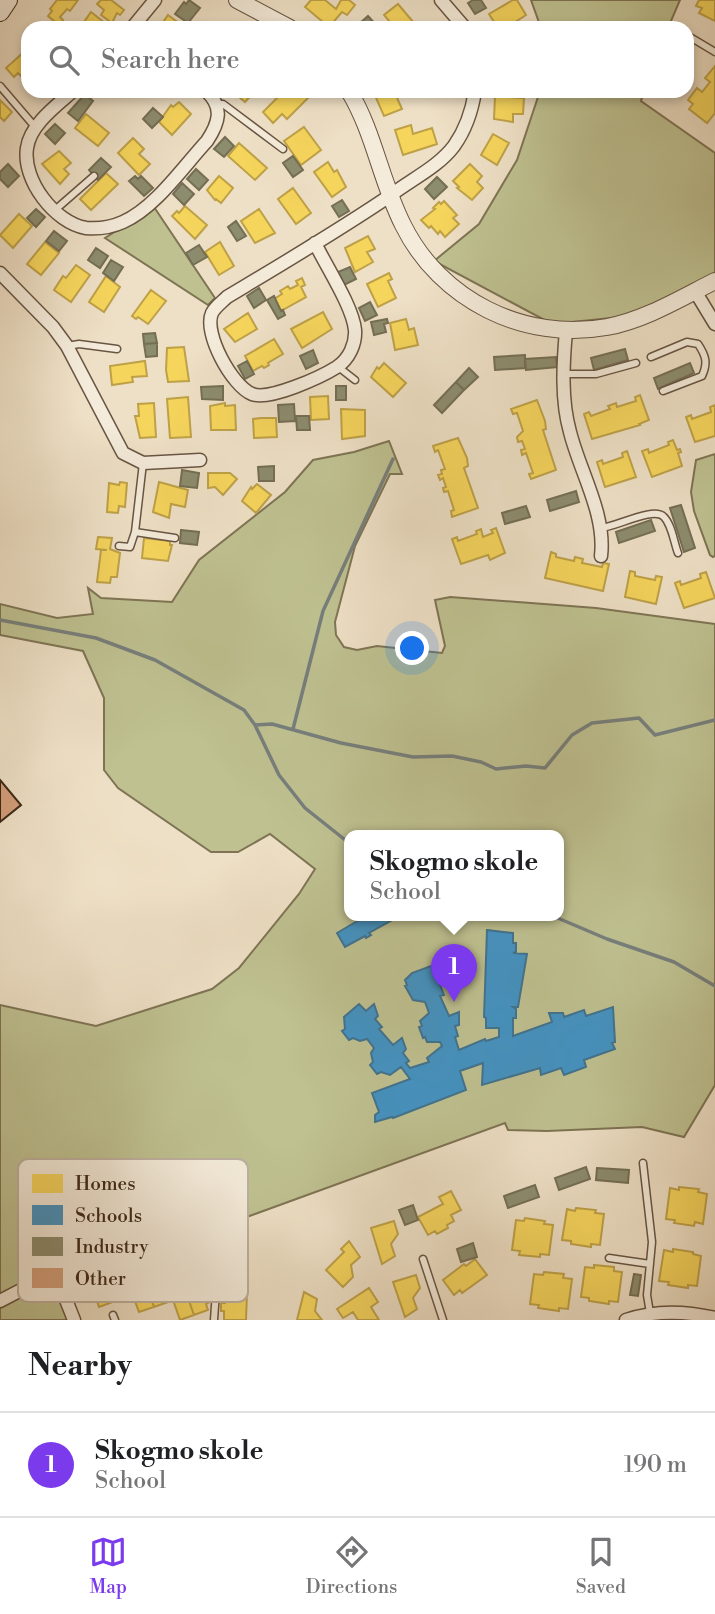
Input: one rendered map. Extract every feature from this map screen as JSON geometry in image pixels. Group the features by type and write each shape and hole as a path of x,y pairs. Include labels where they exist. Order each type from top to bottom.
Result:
{"main road":[{"path":"0,12 8,0"}],"street":[{"path":"138,21 155,0"},
{"path":"237,0 277,21"},
{"path":"441,0 457,21"},
{"path":"66,98 36,128 27,149 27,165 42,198 55,210 84,228 110,226 132,217 151,202 207,141 218,120 214,98"},
{"path":"352,98 391,195 412,242 425,262 454,290 502,317 536,327 566,331 609,327 632,320 715,281"},
{"path":"314,243 351,315 355,342 348,356 337,366 280,393 265,397 253,394 242,388 233,377 213,340 210,324 213,311 227,297 429,169 454,146 472,109 474,98"},
{"path":"0,273 53,327 67,346 123,453 143,463 200,460"},
{"path":"695,291 715,322"},
{"path":"566,331 565,409 569,431 601,528 601,556"},
{"path":"0,1301 18,1292"},
{"path":"67,1302 74,1320"},
{"path":"626,1320 674,1312 715,1318"}],"lane":[{"path":"694,39 715,52"},
{"path":"0,86 36,128"},
{"path":"216,98 283,149"},
{"path":"55,210 94,176"},
{"path":"651,357 687,342 698,344 705,354 707,366 702,376 663,391"},
{"path":"67,346 79,344 117,349"},
{"path":"705,354 715,350"},
{"path":"564,374 596,374 636,363"},
{"path":"337,366 355,380"},
{"path":"119,546 130,547 135,533 143,463"},
{"path":"601,528 657,513 666,519 678,553"},
{"path":"135,533 176,538"},
{"path":"643,1163 652,1242 647,1295 650,1314"},
{"path":"610,1258 650,1264"},
{"path":"423,1259 443,1320"},
{"path":"214,1320 215,1302"}],"green space":[{"path":"531,0 680,0 671,21 538,21"},
{"path":"538,98 642,98 641,101 715,153 715,284 650,314 552,324 434,261 479,224 517,160"},
{"path":"154,207 215,298 208,305 105,238"},
{"path":"389,441 402,474 390,474 355,546 335,622 336,635 344,647 357,650 377,646 442,653 445,646 435,600 450,597 596,608 715,624 715,1085 684,1137 642,1127 508,1130 505,1123 248,1217 248,1159 18,1159 18,1302 74,1302 79,1320 0,1320 0,1005 96,1026 212,989 239,968 299,894 315,869 270,834 238,852 211,852 118,788 104,770 104,698 83,651 0,635 0,604 57,618 93,614 88,588 101,598 172,602 199,560 285,492 313,460 354,452"},
{"path":"715,454 713,557 694,511 691,492 696,460"}],"building: Homes":[{"path":"57,0 78,0 70,11 67,9 60,17 62,21 54,21 48,16 52,11 50,9"},
{"path":"101,0 111,0 124,10 120,15 117,13 113,21 109,21 101,15 104,10 97,4"},
{"path":"311,0 325,0 336,9 341,0 349,0 355,5 347,15 342,12 334,21 322,21 305,7"},
{"path":"517,0 526,15 517,21 494,21 489,14"},
{"path":"699,0 715,0 715,21 699,13 702,8 696,6"},
{"path":"398,4 412,21 389,21 384,15"},
{"path":"91,12 102,21 85,21"},
{"path":"168,15 176,21 164,21"},
{"path":"21,55 21,76 18,73 14,77 6,68"},
{"path":"715,66 715,113 707,123 689,109 693,104 688,100 694,98 697,88 702,92 710,82 705,78"},
{"path":"277,98 308,98 287,119 282,114 273,123 263,112"},
{"path":"376,98 397,98 402,109 384,116"},
{"path":"495,98 524,98 523,114 513,114 513,122 494,119"},
{"path":"0,100 12,112 4,121 0,117"},
{"path":"179,102 191,114 172,135 159,122 171,105 173,107"},
{"path":"86,114 109,133 98,146 75,128"},
{"path":"411,125 413,134 432,128 437,144 403,155 395,130"},
{"path":"304,127 321,150 301,165 284,141"},
{"path":"493,134 509,143 497,165 481,155"},
{"path":"133,138 144,149 139,154 150,164 139,175 118,153"},
{"path":"239,143 267,168 255,180 228,156"},
{"path":"59,151 71,163 64,169 69,174 60,184 42,164"},
{"path":"328,162 334,172 337,170 346,187 332,197 314,172"},
{"path":"470,164 482,176 477,182 483,188 472,200 457,188 459,187 453,181"},
{"path":"106,173 118,184 91,210 80,199"},
{"path":"219,176 233,188 221,203 207,190"},
{"path":"293,188 311,213 296,224 278,199"},
{"path":"444,201 457,215 453,218 459,224 445,237 421,220 435,209 433,208 439,202 441,204"},
{"path":"185,206 207,225 195,239 172,216"},
{"path":"259,209 275,233 255,243 241,221"},
{"path":"19,214 32,226 13,248 0,235"},
{"path":"368,236 375,249 367,252 373,262 355,272 345,248"},
{"path":"45,242 59,253 41,275 27,264"},
{"path":"220,242 234,266 219,275 205,252"},
{"path":"76,265 90,275 71,302 54,290 63,276 66,278"},
{"path":"389,273 392,279 388,281 396,298 378,307 367,284"},
{"path":"106,276 120,287 104,312 89,302"},
{"path":"302,278 305,285 301,287 306,297 281,311 274,299 288,286 290,289 298,285 296,281"},
{"path":"151,290 166,301 148,324 132,316"},
{"path":"323,312 332,329 302,348 291,329"},
{"path":"248,313 257,329 235,342 224,329"},
{"path":"406,319 409,330 414,328 418,345 395,350 390,323"},
{"path":"274,339 283,354 264,368 262,366 253,371 245,356"},
{"path":"184,347 189,381 168,382 167,348"},
{"path":"145,361 147,376 132,377 133,382 112,385 110,366"},
{"path":"384,363 406,383 393,397 371,377 377,367 379,369"},
{"path":"640,395 649,420 592,439 584,414 589,412 591,416 610,409 608,406 616,403 617,407 636,401 635,397"},
{"path":"328,396 329,419 311,420 310,397"},
{"path":"188,397 191,437 170,438 167,399"},
{"path":"537,400 545,421 546,429 543,430 556,470 531,479 529,474 533,473 526,453 522,455 521,450 525,449 517,437 523,431 517,413 513,414 511,409"},
{"path":"154,403 156,437 140,438 135,416 139,416 138,404"},
{"path":"225,403 225,406 235,405 236,430 211,430 210,406"},
{"path":"715,405 715,436 695,442 686,417 691,415 692,419 711,412 710,407"},
{"path":"341,409 365,410 365,436 342,439"},
{"path":"276,418 277,437 254,438 253,419"},
{"path":"458,438 467,458 468,466 464,468 478,508 452,517 451,511 454,510 448,491 444,492 443,488 446,487 443,478 440,480 438,475 445,469 438,450 435,452 433,446"},
{"path":"673,440 677,450 680,449 681,452 678,453 682,466 652,477 642,451 648,449 649,453 669,445 668,442"},
{"path":"627,451 636,477 605,487 597,462 602,460 603,464 623,457 622,453"},
{"path":"208,473 230,473 237,479 223,495 215,487 208,488"},
{"path":"120,482 127,483 125,507 119,506 118,513 107,512 109,483 119,485"},
{"path":"159,482 188,490 185,507 171,504 169,518 153,512"},
{"path":"257,484 271,495 256,513 242,501 251,487 252,489"},
{"path":"496,528 505,553 490,560 488,555 461,564 452,539 457,537 458,541 477,534 476,531 481,529 483,537 493,533 491,530"},
{"path":"98,537 112,538 110,549 120,553 117,577 111,577 110,583 97,582 101,550 107,550 96,549"},
{"path":"144,538 170,541 172,545 168,561 142,558"},
{"path":"551,552 556,554 556,557 574,561 575,557 583,559 582,563 602,567 603,563 609,564 603,591 545,578"},
{"path":"630,571 635,572 635,576 655,580 656,576 662,577 656,604 625,597"},
{"path":"706,572 715,598 684,608 675,583 680,581 681,585 701,578 700,574"},
{"path":"679,1187 699,1189 698,1192 707,1194 703,1224 695,1222 694,1226 666,1219 670,1188 679,1190"},
{"path":"451,1191 461,1210 451,1215 454,1221 447,1225 448,1228 428,1235 418,1217 443,1204 439,1197"},
{"path":"576,1208 596,1210 595,1213 604,1214 600,1245 591,1244 591,1247 562,1240 567,1209 575,1211"},
{"path":"525,1218 553,1225 549,1255 519,1255 520,1251 512,1250 516,1220 524,1221"},
{"path":"394,1221 398,1234 391,1244 395,1256 382,1264 371,1228"},
{"path":"349,1241 360,1257 351,1265 353,1277 343,1287 326,1270 344,1252 341,1249"},
{"path":"673,1249 701,1256 697,1286 688,1285 688,1288 659,1281 664,1250 673,1252"},
{"path":"475,1259 487,1275 462,1293 460,1290 454,1295 443,1280"},
{"path":"594,1265 614,1267 614,1271 622,1272 618,1302 609,1301 609,1304 581,1297 585,1267 594,1268"},
{"path":"544,1272 564,1274 563,1278 572,1279 568,1309 559,1308 559,1311 530,1304 534,1274 543,1275"},
{"path":"416,1275 420,1288 413,1298 417,1309 405,1317 393,1282"},
{"path":"369,1288 378,1302 371,1307 379,1320 358,1320 353,1312 343,1318 337,1309"},
{"path":"304,1292 317,1299 315,1311 322,1320 297,1320"},
{"path":"97,1302 113,1302 99,1307"},
{"path":"135,1302 152,1302 154,1307 139,1312"},
{"path":"152,1302 168,1302 154,1307"},
{"path":"174,1302 189,1302 194,1315 180,1320"},
{"path":"189,1302 207,1302 208,1310 194,1315"},
{"path":"247,1302 246,1320 224,1320 221,1303"}],"building: Schools":[{"path":"357,921 390,921 369,933 371,935 366,938 365,936 345,947 337,933"},
{"path":"487,930 513,933 516,952 513,953 527,954 518,1007 513,1007 516,1009 516,1018 513,1018 513,1036 552,1022 549,1013 563,1013 564,1017 584,1010 586,1016 613,1007 615,1042 612,1043 615,1049 584,1060 586,1067 564,1075 561,1068 541,1075 540,1068 482,1085 483,1063 460,1071 466,1090 393,1118 375,1122 375,1115 379,1112 372,1093 410,1079 401,1067 390,1075 381,1072 377,1074 370,1065 373,1062 371,1053 374,1048 367,1039 349,1040 342,1031 345,1029 344,1017 359,1004 366,1011 374,1004 378,1016 375,1019 382,1027 379,1029 393,1045 402,1038 406,1049 403,1053 410,1068 429,1062 427,1058 442,1046 440,1042 427,1042 425,1037 423,1038 420,1021 429,1013 425,1002 413,1000 405,986 405,980 412,973 431,966 434,975 444,971 444,984 440,985 444,995 440,996 449,1016 459,1012 459,1025 455,1026 458,1036 455,1037 459,1050 485,1039 486,1041 499,1037 499,1028 486,1028 484,1017"}],"building: Industry":[{"path":"189,0 200,8 190,21 175,14 184,2 186,4"},
{"path":"481,0 486,8 475,14 468,3"},
{"path":"81,98 93,101 78,121 68,113"},
{"path":"153,108 163,117 152,128 143,119"},
{"path":"55,124 65,133 55,144 45,134"},
{"path":"225,137 234,146 224,157 214,149"},
{"path":"293,156 303,170 293,177 283,163"},
{"path":"101,158 111,167 98,180 89,170"},
{"path":"8,164 19,176 8,187 0,179 0,172"},
{"path":"196,169 208,180 199,190 187,179"},
{"path":"135,176 138,179 141,176 153,188 144,196 129,181"},
{"path":"437,177 447,187 434,199 425,189"},
{"path":"182,183 194,194 184,205 173,194"},
{"path":"342,200 349,211 339,217 332,206"},
{"path":"36,209 45,217 36,227 27,218"},
{"path":"236,221 246,236 237,241 228,227"},
{"path":"54,231 67,241 59,251 46,241"},
{"path":"199,245 207,257 193,265 186,253"},
{"path":"96,248 108,256 100,268 88,260"},
{"path":"111,260 123,267 114,281 103,273"},
{"path":"350,267 356,279 344,285 338,272"},
{"path":"259,288 266,300 254,308 247,296"},
{"path":"274,296 285,315 278,319 267,300"},
{"path":"370,302 377,315 365,321 359,308"},
{"path":"387,319 388,323 384,324 386,332 374,335 371,322"},
{"path":"155,333 157,343 144,344 143,334"},
{"path":"157,343 157,356 146,357 144,344"},
{"path":"625,349 628,360 594,370 591,358"},
{"path":"313,350 318,363 306,369 300,356"},
{"path":"525,355 525,368 495,370 494,357"},
{"path":"556,357 557,367 526,370 525,359"},
{"path":"247,361 254,374 245,379 238,366"},
{"path":"690,363 694,373 658,389 654,378"},
{"path":"469,368 478,377 464,390 456,382"},
{"path":"456,382 464,390 442,413 434,405"},
{"path":"223,386 223,400 202,399 201,387"},
{"path":"336,386 346,386 346,400 336,400"},
{"path":"294,404 295,421 279,422 278,405"},
{"path":"296,416 309,416 310,430 297,430"},
{"path":"274,466 274,481 259,481 258,467"},
{"path":"182,470 199,473 197,488 180,486"},
{"path":"576,491 579,502 550,511 547,500"},
{"path":"681,505 695,548 684,552 670,508"},
{"path":"526,506 530,517 505,524 502,513"},
{"path":"651,520 655,531 619,543 616,532"},
{"path":"181,530 199,532 197,545 180,543"},
{"path":"586,1167 590,1179 559,1190 555,1178"},
{"path":"597,1168 629,1170 628,1183 596,1180"},
{"path":"535,1185 539,1197 508,1208 504,1196"},
{"path":"413,1205 418,1220 405,1225 399,1210"},
{"path":"473,1243 477,1257 461,1262 457,1249"},
{"path":"634,1274 641,1275 638,1296 630,1295"}],"building: Other":[{"path":"0,780 21,805 0,822"}],"waterway":[{"path":"293,729 323,611 393,459"},
{"path":"0,620 96,638 155,660 244,710 255,725 279,775 305,808 344,839"},
{"path":"255,725 272,724 341,743 413,757 452,756 481,762 496,769 526,766 545,768 572,735 592,723 639,718 655,735 715,720"},
{"path":"564,921 674,962 715,986"}],"place":[{"name":"Skogmo skole","path":"454,1002"}]}
